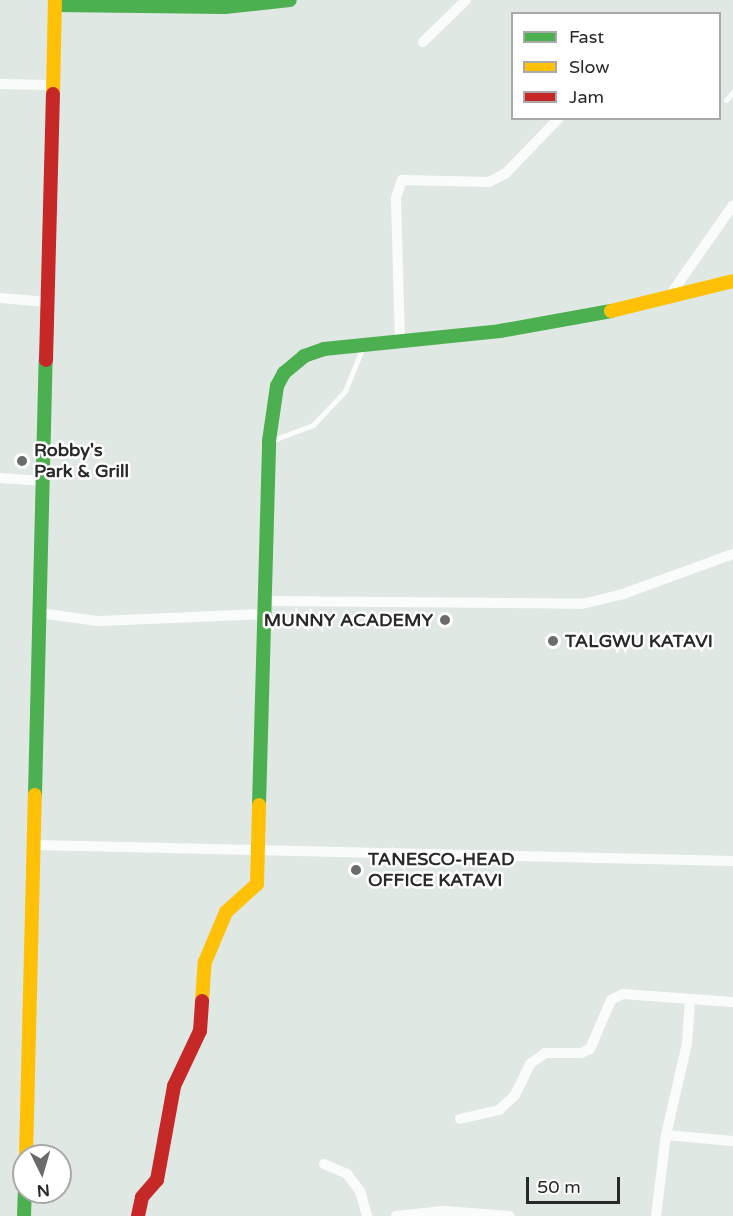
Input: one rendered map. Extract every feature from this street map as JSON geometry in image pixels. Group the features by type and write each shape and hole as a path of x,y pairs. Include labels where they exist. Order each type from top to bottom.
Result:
{"street":[{"path":"26,1144 55,3 225,7 290,0"},
{"path":"423,42 466,0"},
{"path":"0,84 52,85"},
{"path":"400,342 396,198 402,180 489,182 505,174 557,120"},
{"path":"667,299 733,205"},
{"path":"138,1216 142,1197 157,1180 174,1086 200,1031 205,962 226,912 257,884 260,851 268,441 277,386 291,365 324,349 500,332 667,299 733,281"},
{"path":"0,298 49,302"},
{"path":"0,478 44,481"},
{"path":"40,613 98,621 266,608 582,604 623,594 733,554"},
{"path":"33,845 733,861"},
{"path":"460,1119 499,1110 515,1095 530,1064 545,1053 581,1053 590,1049 611,1000 623,994 690,1001 733,1002"},
{"path":"656,1216 666,1135 687,1043 690,1001"},
{"path":"666,1135 733,1140"},
{"path":"324,1164 347,1174 360,1191 367,1216"},
{"path":"396,1216 444,1211 510,1216"}],"lane":[{"path":"726,100 733,92"},
{"path":"268,441 313,425 345,391 364,345"}],"traffic: fast":[{"path":"55,5 225,7 290,0"},
{"path":"259,805 269,441 277,386 284,373 304,356 324,349 500,331 611,311"},
{"path":"35,795 46,360"},
{"path":"24,1204 24,1216"}],"traffic: slow":[{"path":"53,94 55,0"},
{"path":"611,311 733,281"},
{"path":"26,1144 35,795"},
{"path":"202,1001 205,962 226,912 257,884 259,805"}],"traffic: jam":[{"path":"46,360 53,94"},
{"path":"138,1216 142,1197 157,1180 174,1086 200,1031 202,1001"}],"place":[{"name":"Robby's Park & Grill","path":"22,461"},
{"name":"MUNNY ACADEMY","path":"445,620"},
{"name":"TALGWU KATAVI","path":"553,641"},
{"name":"TANESCO-HEAD OFFICE KATAVI","path":"356,870"}]}
